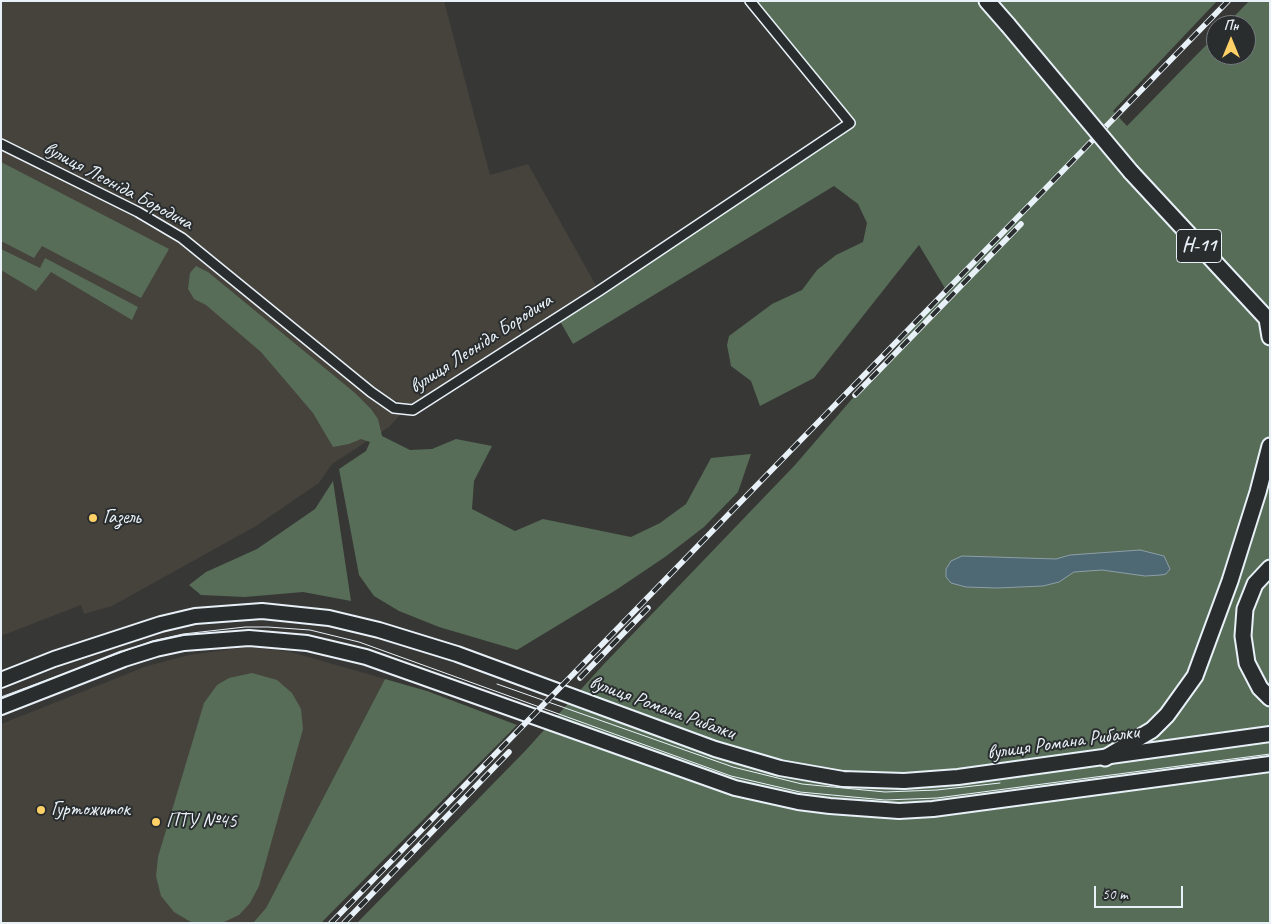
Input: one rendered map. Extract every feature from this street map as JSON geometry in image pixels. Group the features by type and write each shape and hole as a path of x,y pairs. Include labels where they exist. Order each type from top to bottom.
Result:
{"main road":[{"name":"Н-11","path":"987,1 1132,172 1268,321"},
{"path":"1268,321 1270,337"},
{"path":"1106,758 1152,730 1172,709 1195,676 1235,566 1270,446"},
{"path":"1270,568 1255,584 1245,609 1243,636 1247,663 1260,688 1270,698"},
{"name":"вулиця Романа Рибалки","path":"1,680 54,659 133,632 195,616 262,611 297,613 353,624 418,641 715,749 812,775 874,782 958,777 1270,734"},
{"path":"1,707 124,658 184,643 249,638 307,643 397,666 735,788 798,802 899,811 933,809 1270,764"}],"street":[{"name":"вулиця Леоніда Бородича","path":"1,144 138,212 182,238 371,392 394,408 413,410 599,290 850,123 750,1"}],"shaded area":[{"path":"1,1 444,1 490,175 528,164 599,291 418,403 404,403 374,393 405,410 389,427 332,464 319,483 256,526 112,606 84,614 81,605 1,636"},
{"name":"ПТУ №45","path":"248,647 291,652 385,679 266,908 253,923 1,923 1,724 147,666 189,655"}],"green space":[{"path":"750,1 1217,1 1113,111 1127,126 1206,45 1206,65 1256,65 1256,15 1236,15 1249,1 1270,1 1270,923 357,923 526,750 603,665 795,465 946,290 919,245 814,378 760,406 751,381 731,366 727,345 729,336 772,304 802,290 817,270 836,255 863,242 867,223 858,204 834,186 573,344 557,316 850,123"},
{"path":"1,162 169,249 141,298 42,246 34,258 1,241"},
{"path":"1,249 40,268 45,258 138,307 132,320 51,272 36,291 1,270"},
{"path":"196,266 208,272 355,393 378,419 382,436 410,450 432,449 456,439 492,446 474,481 472,509 515,531 543,519 631,537 660,523 686,504 711,458 751,454 738,492 704,527 665,557 616,590 517,650 439,627 399,611 374,596 359,575 339,469 366,451 370,442 361,439 349,444 333,447 313,413 261,352 206,305 194,299 188,289 190,273"},
{"path":"333,481 351,601 303,592 245,597 201,595 189,585 206,572 257,549 315,509"},
{"path":"252,673 277,680 292,693 301,709 303,729 259,886 250,903 239,915 222,923 191,922 174,912 161,896 156,876 158,857 204,703 217,685 229,678"},
{"path":"385,679 427,691 517,725 321,923 253,923 266,908"}],"water":[{"path":"1140,550 1164,556 1170,569 1166,574 1145,576 1102,570 1074,572 1059,582 1043,586 997,588 966,587 951,583 946,577 946,569 951,561 962,556 1056,559 1070,555"}],"tram line":[{"path":"1,697 152,641 183,634 245,627 268,627 310,630 359,642 731,776 800,792 885,800 937,798 1270,754"},
{"path":"497,684 733,767 802,784 885,792 937,790 1000,783"}],"railway":[{"path":"331,923 1228,1"},
{"path":"855,395 1021,224"},
{"path":"580,678 648,608"},
{"path":"344,923 509,752"}],"place":[{"name":"Газель","path":"93,518"},
{"name":"Гуртожиток","path":"41,810"},
{"name":"ПТУ №45","path":"156,822"}]}
